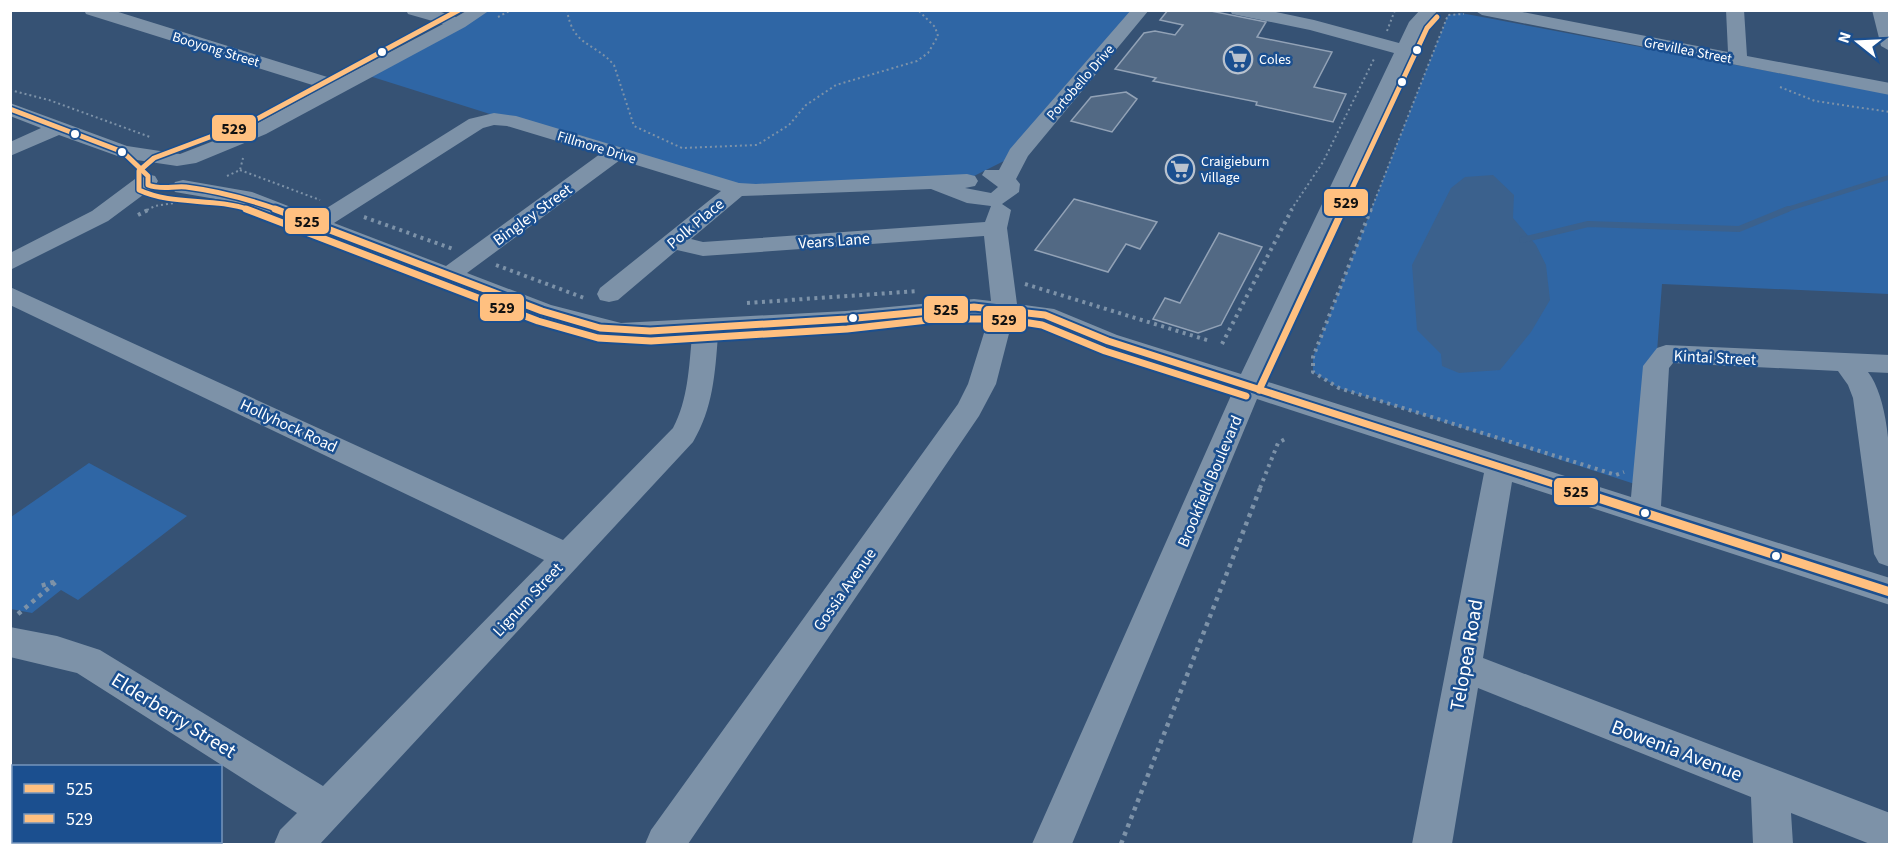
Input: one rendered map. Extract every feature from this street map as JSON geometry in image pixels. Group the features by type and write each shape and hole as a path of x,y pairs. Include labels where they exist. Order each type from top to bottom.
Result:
{"street":[{"name":"Booyong Street","path":"92,10 339,87"},
{"path":"414,10 459,23"},
{"path":"100,216 159,167 259,130 483,10"},
{"path":"1238,10 1314,24 1343,35 1393,47"},
{"path":"1585,31 1588,10"},
{"path":"1734,10 1738,60"},
{"path":"1881,10 1890,46"},
{"name":"Portobello Drive","path":"995,228 972,187 1018,154 1140,11"},
{"name":"Grevillea Street","path":"1479,12 1890,89"},
{"name":"Brookfield Boulevard","path":"1052,844 1393,47 1421,14"},
{"path":"10,110 123,152 183,159 205,159 212,165 210,171"},
{"name":"Fillmore Drive","path":"316,225 476,123 494,119 509,120 737,189 756,191 905,182 972,187 991,200 1005,188"},
{"path":"10,150 60,127"},
{"path":"10,263 100,216 180,187 210,171 225,155 259,130"},
{"path":"123,152 148,178 148,185 159,189 180,187 244,197 553,314 600,328 631,332 706,328 1002,305 1890,592"},
{"name":"Bingley Street","path":"449,275 616,153"},
{"name":"Portobello Drive","path":"1002,305 995,228 1005,188 1018,154"},
{"path":"210,171 244,197"},
{"name":"Polk Place","path":"609,294 737,189"},
{"name":"Vears Lane","path":"673,242 703,249 995,228"},
{"name":"Hollyhock Road","path":"10,295 567,556"},
{"name":"Gossia Avenue","path":"665,844 969,409 982,384 1002,305"},
{"name":"Lignum Street","path":"294,844 683,435 694,417 699,398 706,328"},
{"name":"Kintai Street","path":"1645,512 1656,366 1666,354 1890,364"},
{"path":"1845,363 1861,382 1867,398 1890,554"},
{"name":"Telopea Road","path":"1432,844 1500,466"},
{"name":"Elderberry Street","path":"14,628 57,651 88,662 327,810"},
{"name":"Bowenia Avenue","path":"1465,667 1890,833"},
{"path":"1770,786 1773,844"}],"path":[{"path":"567,10 570,28 574,33 607,57 614,65 626,108 634,126 682,148 757,145 789,125 806,105 836,86 917,61 928,53 938,36 935,27 918,10"},
{"path":"1222,344 1289,214 1393,47 1395,10"},
{"path":"1479,12 1448,15 1313,357 1313,372 1339,388 1605,472 1616,475 1626,472 1647,477"},
{"path":"10,90 49,100 155,138"},
{"path":"240,170 273,182"},
{"path":"1002,305 1024,284 1210,340"},
{"path":"1121,844 1278,443 1287,438"},
{"path":"14,628 57,581 36,587"}],"shaded area":[{"path":"1138,10 1018,154 972,177 756,191 509,120 363,74 482,11"},
{"path":"1461,13 1889,94 1889,294 1662,284 1647,488 1339,388 1313,372 1313,357 1448,15"},
{"path":"1493,175 1514,195 1513,218 1536,245 1546,265 1550,300 1531,332 1500,370 1459,373 1442,366 1441,354 1417,330 1412,265 1451,188 1465,177"},
{"path":"89,463 187,516 78,600 61,590 32,613 11,609 11,517"}],"building":[{"path":"1168,10 1206,10 1266,22 1257,37 1332,52 1314,87 1346,94 1333,122 1256,105 1257,102 1153,81 1156,78 1115,69 1144,33 1155,31 1175,35 1183,25 1160,20"},
{"path":"1126,92 1137,99 1112,132 1071,121 1091,97"},
{"path":"1074,199 1157,222 1140,249 1126,244 1108,272 1035,250"},
{"path":"1219,233 1262,247 1221,325 1198,333 1153,319 1165,298 1180,303"}],"waterway":[{"path":"1787,209 1890,177"},
{"path":"1522,240 1588,224 1739,229 1787,209"}],"transit line":[{"name":"529","path":"459,10 255,120 154,158 139,171 139,190 158,199 183,198 241,207 538,321 598,338 651,341 847,329 937,319 1004,319 1042,325 1105,351 1246,396"},
{"name":"529","path":"1259,390 1427,28 1437,17"},
{"name":"525","path":"10,109 123,152 148,176 148,185 159,189 183,187 244,197 542,311 600,328 650,331 846,319 974,307 1045,315 1108,341 1890,592"}],"place":[{"name":"Coles","path":"1238,59"},
{"name":"Craigieburn Village","path":"1180,169"}]}
